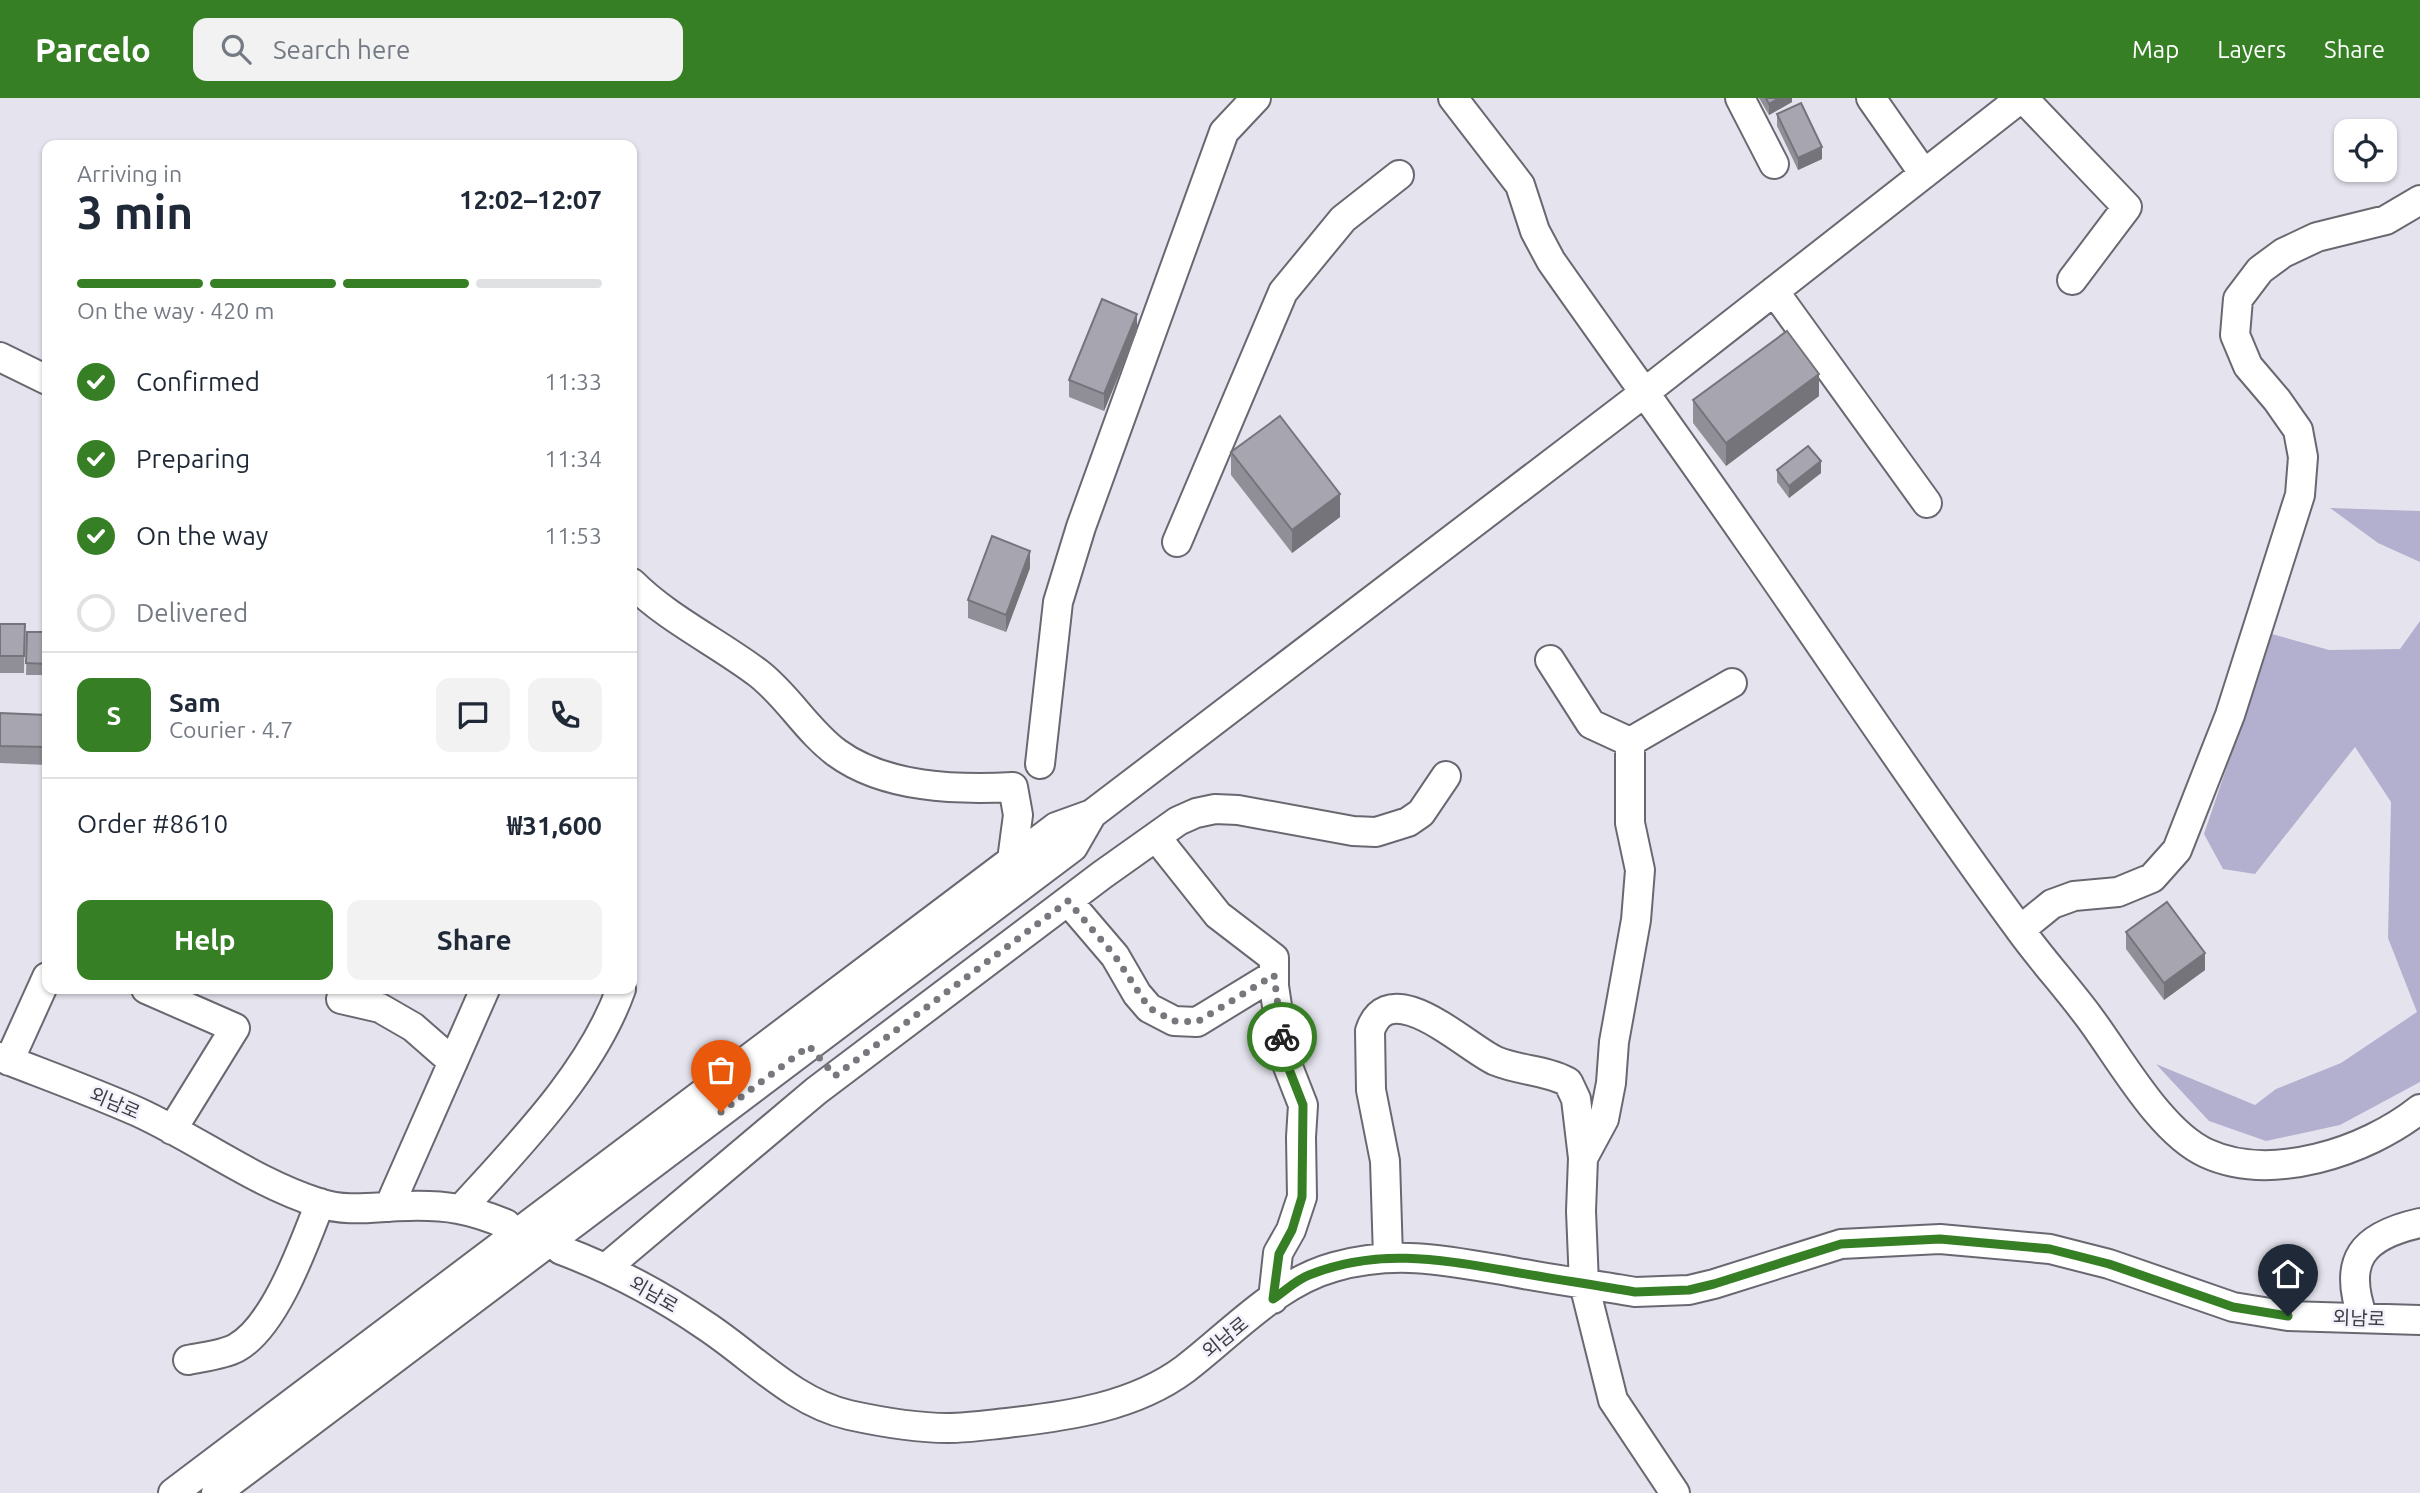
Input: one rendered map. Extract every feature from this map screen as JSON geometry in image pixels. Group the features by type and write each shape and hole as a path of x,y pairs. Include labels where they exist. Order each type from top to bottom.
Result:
{"street":[{"path":"1041,764 1058,601 1081,527 1224,132 1256,98"},
{"path":"1453,98 1520,185 1535,231 1551,261 1749,541 1897,759 2020,930 2088,1016 2162,1118 2184,1139 2203,1152 2230,1162 2268,1166 2315,1158 2364,1144 2420,1109"},
{"path":"1740,98 1774,164"},
{"path":"1871,98 1924,174"},
{"path":"216,1493 801,1036 1012,860 1056,827 1092,814 1644,393 2022,98 2127,207 2072,280"},
{"path":"1177,542 1283,292 1343,219 1399,175"},
{"path":"2020,930 2052,904 2074,896 2118,892 2152,877 2177,850 2230,715 2300,495 2303,457 2298,430 2248,366 2235,335 2238,299 2260,270 2283,253 2317,237 2386,220 2420,200"},
{"path":"1774,291 1927,503"},
{"path":"0,358 42,379"},
{"path":"637,587 671,614 760,674 837,753 864,768 930,785 1013,787 1018,815 1012,860"},
{"path":"1550,660 1591,724"},
{"path":"1630,742 1732,683"},
{"path":"1562,710 1630,742"},
{"path":"1583,1158 1604,1119 1611,1083 1617,1019 1636,920 1640,870 1630,823 1630,742"},
{"path":"607,1267 835,1076 1178,821 1215,809 1238,810 1353,831 1376,832 1408,822 1421,813 1446,776"},
{"path":"173,1493 801,1036 1073,847 1092,814"},
{"path":"1156,837 1218,915 1274,958 1285,1059 1303,1105 1302,1197 1292,1230 1279,1254 1273,1299"},
{"path":"1068,901 1115,956 1149,1008 1174,1021 1197,1022 1274,975"},
{"path":"4,1059 42,987"},
{"path":"157,994 235,1028 172,1130"},
{"path":"389,1207 483,994"},
{"path":"461,1209 544,1116 590,1050 618,994"},
{"path":"341,999 380,1008 413,1027 453,1062"},
{"path":"1388,1257 1385,1161 1371,1090 1370,1031 1381,1012 1413,1012 1436,1021 1493,1060 1520,1070 1549,1074 1568,1082 1576,1099 1583,1158 1581,1211 1584,1283 1613,1400 1675,1493"},
{"path":"801,1036 835,1076"},
{"name":"외남로","path":"4,1059 139,1112 288,1191 320,1203 351,1210 448,1206 476,1212 506,1224"},
{"path":"188,1360 236,1348 257,1329 275,1305 302,1250 320,1203"},
{"path":"2363,1318 2353,1278 2358,1258 2373,1241 2399,1228 2420,1223"},
{"name":"외남로","path":"561,1250 607,1267 707,1326 800,1396 821,1407 850,1415 947,1428 1036,1419 1129,1399 1181,1372 1306,1276 1334,1267 1388,1257 1450,1261 1635,1292 1689,1290 1841,1244 1940,1239 2050,1249 2109,1264 2233,1307 2288,1316 2420,1320"}],"shaded area":[{"path":"2330,508 2420,511 2420,562 2378,543"},
{"path":"2420,621 2420,1082 2340,1125 2266,1141 2209,1121 2156,1064 2255,1105 2276,1089 2341,1063 2417,1012 2388,938 2391,802 2355,747 2255,874 2223,869 2204,834 2272,634 2329,650 2400,649"}],"building":[{"path":"1766,98 1779,98 1769,104"},
{"path":"1801,103 1822,147 1798,158 1777,114"},
{"path":"1102,299 1137,314 1104,394 1069,380"},
{"path":"1787,331 1819,374 1726,443 1693,400"},
{"path":"1280,416 1340,494 1292,530 1231,452"},
{"path":"1808,446 1821,461 1789,486 1777,470"},
{"path":"992,536 1030,551 1006,615 968,600"},
{"path":"0,624 25,624 24,656 0,656"},
{"path":"27,632 42,632 42,664 26,663"},
{"path":"0,713 42,715 42,747 0,746"},
{"path":"2167,902 2205,953 2164,983 2126,932"}],"way so far":[{"path":"721,1112 809,1046 835,1076 1068,901 1115,956 1149,1008 1174,1021 1197,1022 1274,975 1282,1037"}],"route":[{"path":"1282,1037 1285,1059 1303,1105 1302,1197 1292,1230 1279,1254 1273,1299 1306,1276 1334,1267 1388,1257 1450,1261 1635,1292 1661,1292 1689,1290 1714,1284 1841,1244 1940,1239 2050,1249 2109,1264 2233,1307 2288,1316"}]}
